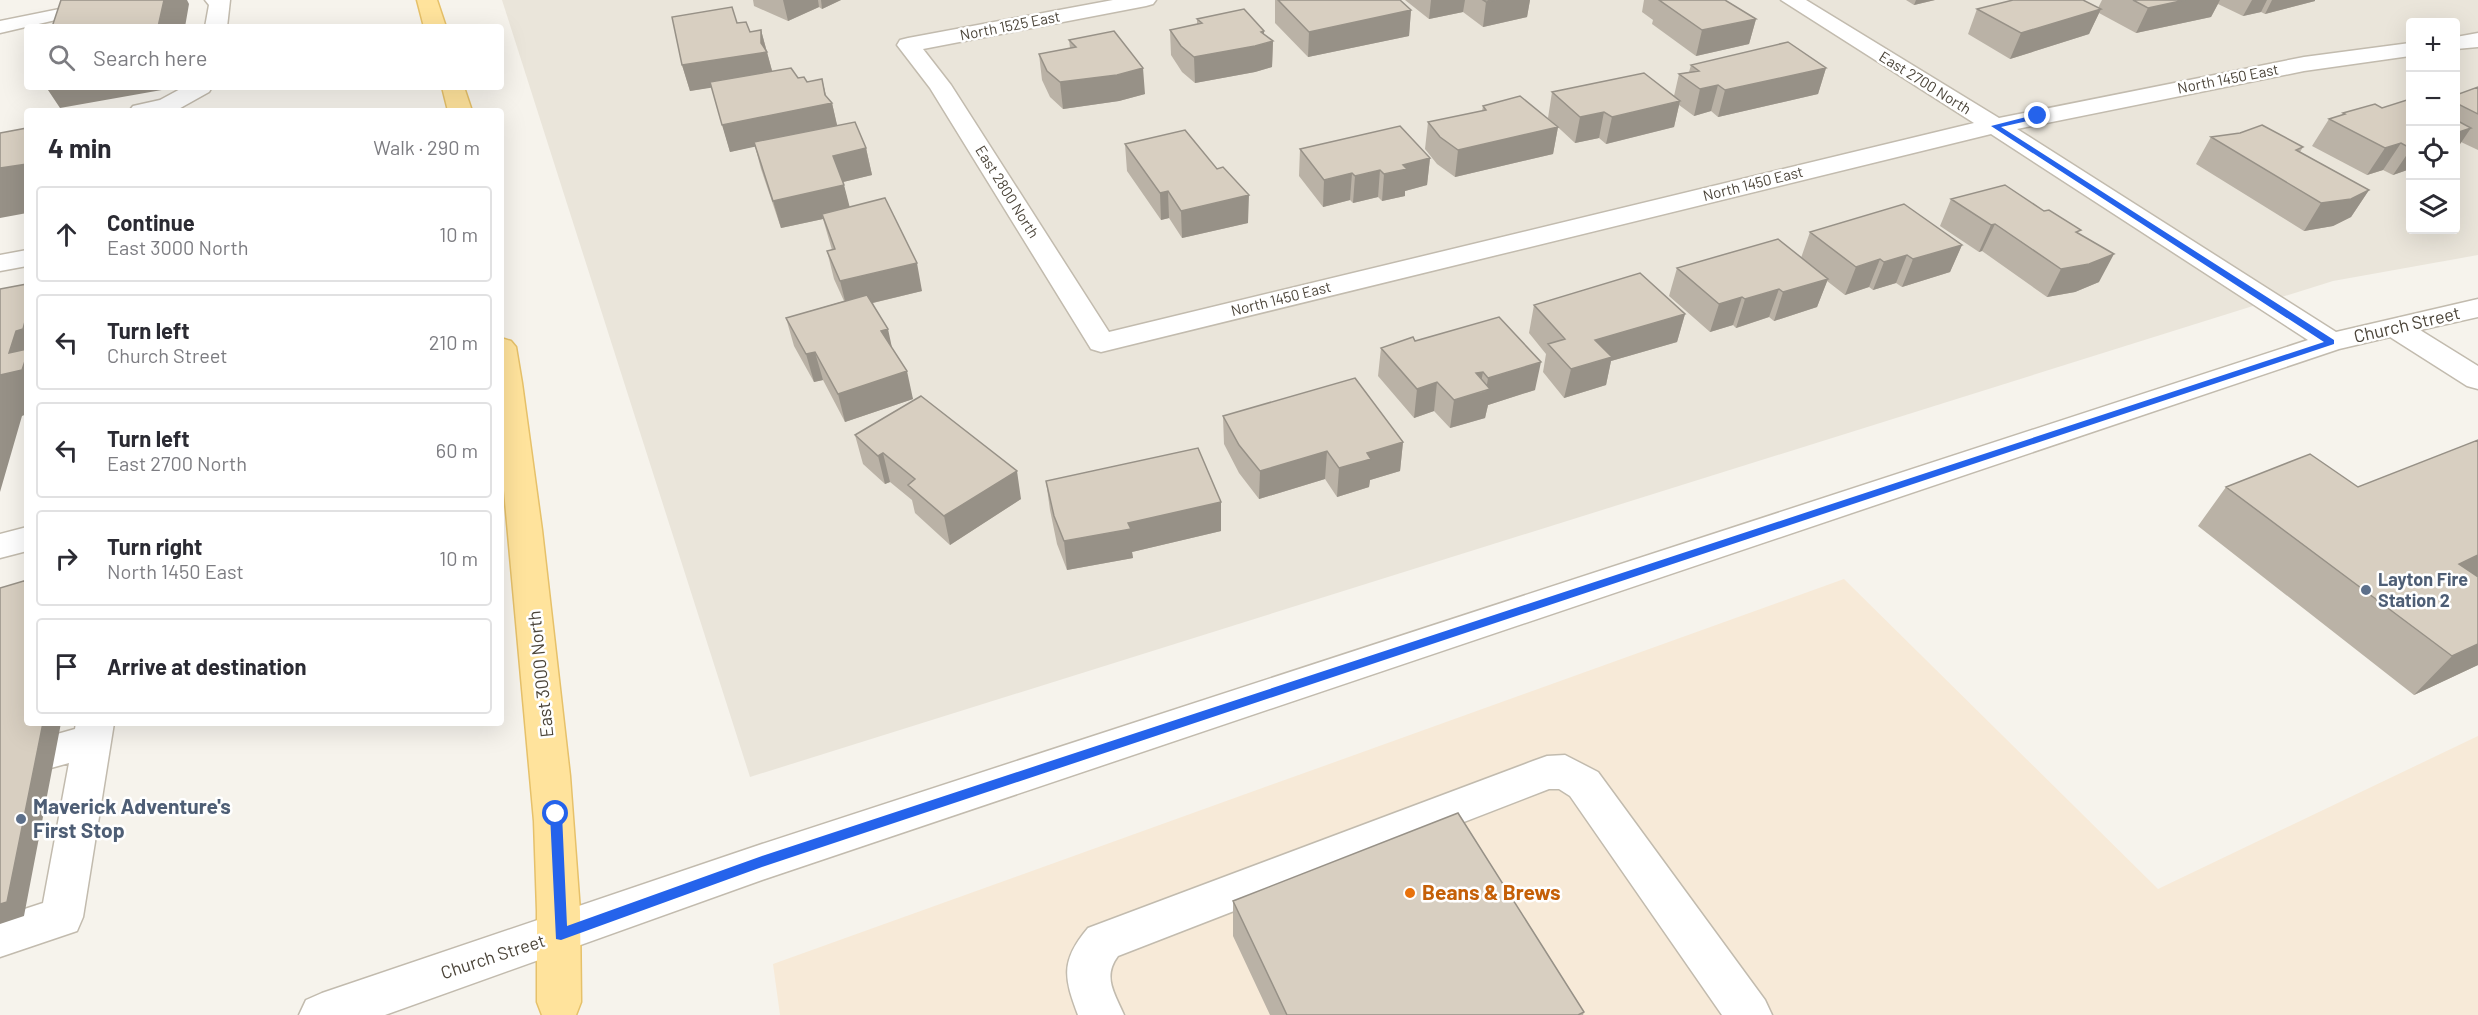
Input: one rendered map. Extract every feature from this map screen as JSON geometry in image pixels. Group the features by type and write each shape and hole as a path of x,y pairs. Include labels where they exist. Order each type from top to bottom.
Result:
{"main road":[{"path":"427,0 434,24"},
{"path":"454,90 459,108"},
{"name":"East 3000 North","path":"504,365 516,436 556,814 564,1011"}],"street":[{"path":"1,29 60,13 145,0"},
{"path":"215,0 220,1 216,24"},
{"name":"North 1525 East","path":"908,45 1146,0"},
{"name":"East 2700 North","path":"1791,0 1995,126 2331,342"},
{"path":"2460,42 2478,40"},
{"name":"East 2800 North","path":"908,45 940,85 1101,343"},
{"name":"North 1450 East","path":"1101,343 1995,126 2282,69 2406,50"},
{"path":"157,108 167,106 196,90"},
{"path":"0,263 24,259"},
{"name":"Church Street","path":"322,1015 561,934 762,862 2331,342 2478,308"},
{"path":"2396,328 2478,379"},
{"path":"0,546 24,540"},
{"path":"0,766 94,731"},
{"path":"0,938 62,917 94,731"},
{"path":"1094,997 1089,957 1103,942 1547,773 1565,772 1584,784 1749,1015"}],"shaded area":[{"path":"502,0 2478,0 2478,255 2333,281 750,777"},
{"path":"1844,579 2158,889 2478,736 2478,1015 780,1015 773,964"}],"building":[{"path":"61,0 164,0 159,24 53,24"},
{"path":"1278,0 1400,0 1411,10 1309,32"},
{"path":"1659,0 1725,0 1756,19 1702,30"},
{"path":"2013,0 2083,0 2101,9 2021,33 1977,9"},
{"path":"2133,0 2185,0 2148,8"},
{"path":"732,7 737,23 746,22 750,32 761,30 761,43 767,52 682,65 672,17"},
{"path":"1244,9 1264,31 1261,32 1273,41 1194,57 1181,46 1170,30 1202,23 1197,19"},
{"path":"1114,31 1143,68 1117,75 1060,82 1047,71 1039,54 1076,47 1069,40"},
{"path":"1788,42 1826,68 1725,90 1718,85 1700,89 1679,74 1699,71 1691,65"},
{"path":"791,68 798,78 804,77 807,82 822,79 825,95 832,103 722,125 710,82"},
{"path":"1644,73 1680,101 1612,117 1604,112 1580,117 1552,92"},
{"path":"2478,87 2478,114 2460,105 2460,94"},
{"path":"1520,96 1558,127 1458,150 1440,137 1428,122 1486,110 1483,106"},
{"path":"2406,100 2406,146 2401,143 2385,148 2329,119 2375,104 2382,108"},
{"path":"855,122 866,148 833,156 844,185 773,201 754,142"},
{"path":"2460,122 2471,128 2460,132"},
{"path":"2262,125 2303,147 2296,150 2369,190 2351,199 2321,203 2211,137 2240,133"},
{"path":"1400,126 1430,158 1403,165 1407,169 1384,174 1380,170 1355,176 1352,173 1324,180 1300,149"},
{"path":"24,129 24,164 0,168 0,133"},
{"path":"1185,130 1217,169 1223,167 1249,195 1181,211 1168,191 1160,193 1125,144"},
{"path":"2005,185 2044,211 2049,210 2081,230 2076,232 2114,254 2089,264 2061,269 1995,224 1991,225 1951,199"},
{"path":"885,198 917,263 840,281 827,251 835,249 822,214"},
{"path":"1904,204 1962,245 1913,259 1907,255 1884,262 1880,259 1856,267 1810,232"},
{"path":"1778,239 1828,279 1783,292 1779,289 1719,304 1677,268"},
{"path":"1640,273 1685,314 1595,340 1612,357 1571,369 1548,344 1565,339 1534,305"},
{"path":"24,285 24,325 23,329 16,331 9,353 24,350 24,364 22,370 0,375 0,289"},
{"path":"867,295 888,329 881,331 907,371 838,394 815,352 806,354 786,318"},
{"path":"1499,317 1541,362 1488,378 1483,372 1476,373 1490,389 1454,400 1437,382 1417,389 1381,348 1413,337 1415,341"},
{"path":"1355,378 1403,442 1367,453 1371,459 1339,468 1327,451 1260,471 1239,445 1223,416"},
{"path":"921,396 1017,471 944,516 908,485 915,479 883,453 878,456 855,435"},
{"path":"2478,440 2478,555 2459,564 2478,577 2478,644 2452,656 2226,487 2310,454 2358,487"},
{"path":"1198,448 1221,502 1128,523 1131,529 1064,541 1054,516 1046,481"},
{"name":"Maverick Adventure's First Stop","path":"24,581 24,726 42,726 7,902 0,904 0,588"},
{"name":"Beans & Brews","path":"1458,813 1584,1012 1578,1015 1287,1015 1233,901"}],"place":[{"name":"Layton Fire Station 2","path":"2366,590"},
{"name":"Maverick Adventure's First Stop","path":"21,819"},
{"name":"Beans & Brews","path":"1410,893"}],"route":[{"path":"556,814 561,934 762,862 2331,342 1995,126 2038,116"}]}
